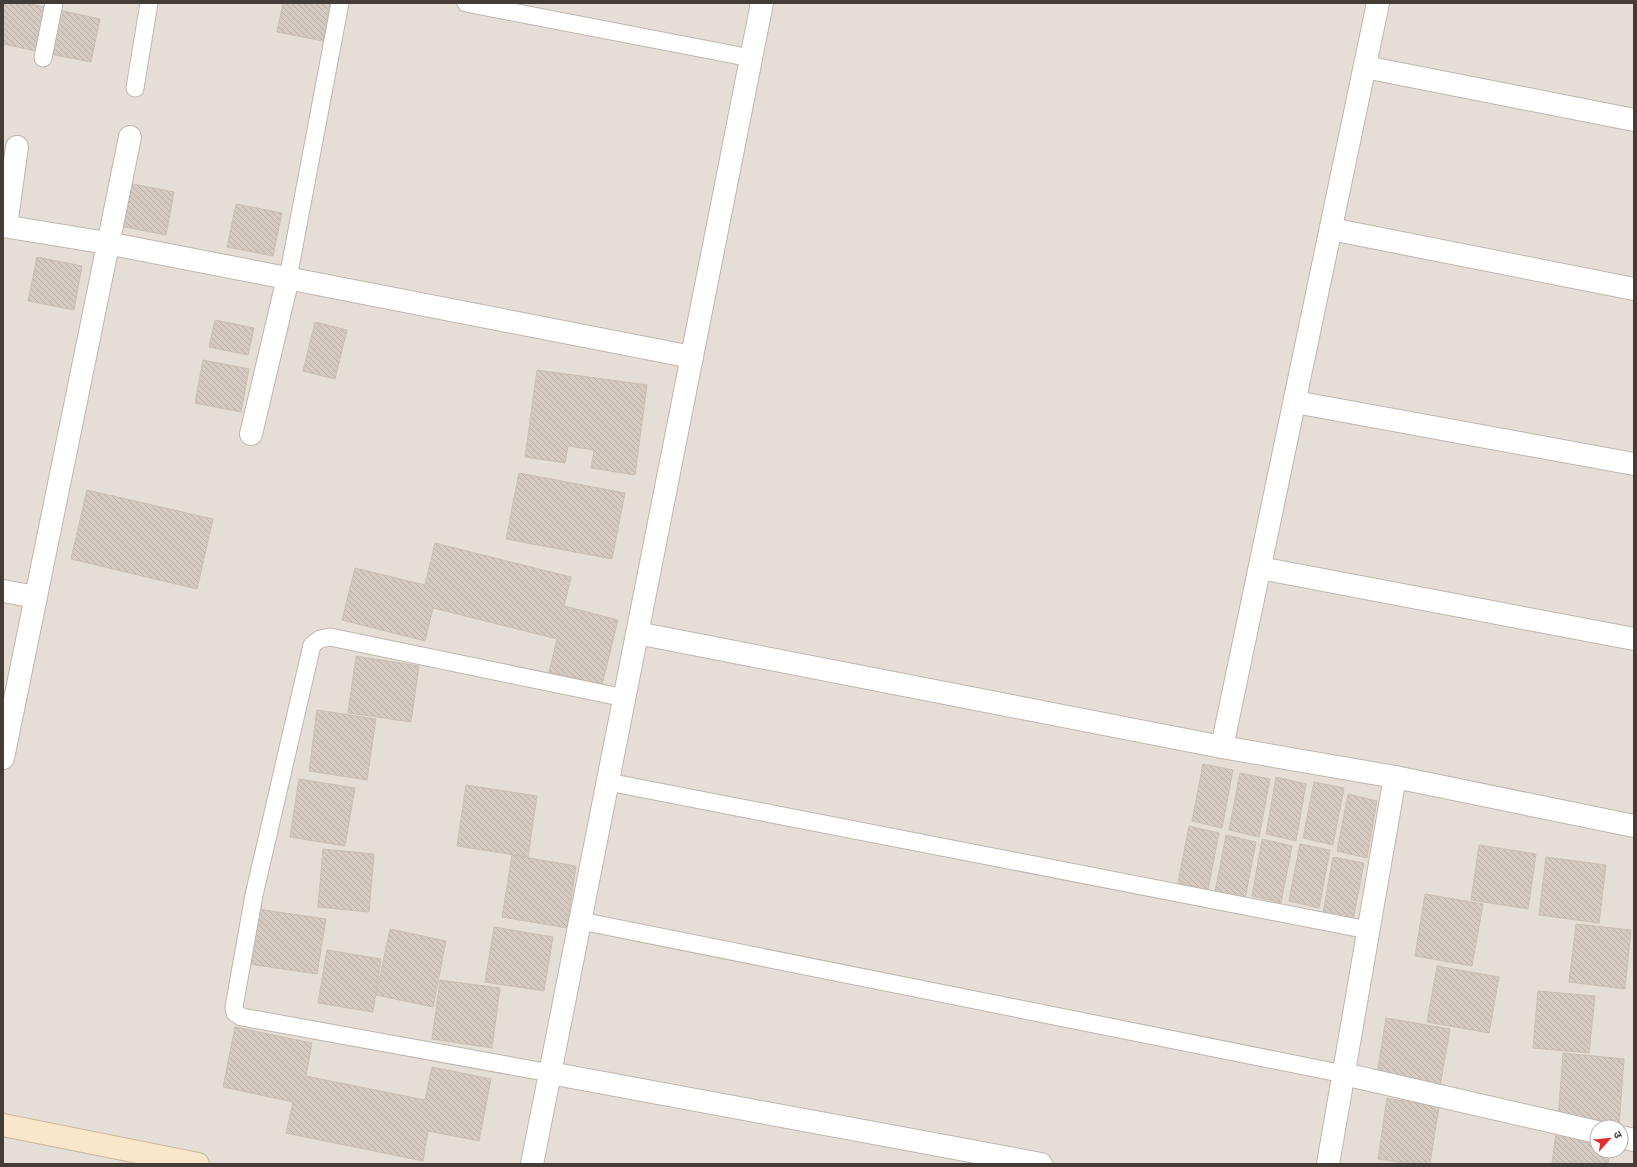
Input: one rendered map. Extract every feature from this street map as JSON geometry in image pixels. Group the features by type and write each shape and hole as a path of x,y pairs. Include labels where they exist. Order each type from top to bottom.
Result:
{"street":[{"path":"532,1164 762,3"},
{"path":"1222,747 1378,3"},
{"path":"1365,67 1634,120"},
{"path":"3,758 107,243 130,137"},
{"path":"17,147 4,226 107,243 692,357"},
{"path":"1331,229 1634,289"},
{"path":"251,434 288,278"},
{"path":"1294,402 1634,464"},
{"path":"1260,568 1634,639"},
{"path":"3,591 36,597"},
{"path":"638,633 1222,747 1395,777 1634,826"},
{"path":"1328,1164 1395,777"},
{"path":"550,1073 1041,1164"},
{"path":"1344,1074 1589,1130"},
{"path":"3,1125 198,1164"}],"lane":[{"path":"43,58 54,3"},
{"path":"134,88 149,3"},
{"path":"288,278 340,3"},
{"path":"466,3 751,58"},
{"path":"550,1073 242,1017 235,1013 234,1008 254,895 312,645 320,639 330,637 625,698"},
{"path":"608,782 1368,930"},
{"path":"581,921 1344,1074"}],"shaded area":[{"path":"3,3 1634,3 1634,1164 3,1164"}],"building":[{"path":"3,3 24,3 50,8 41,52 3,44"},
{"path":"283,3 330,3 323,41 277,32"},
{"path":"54,9 100,19 91,62 45,53"},
{"path":"128,183 174,192 166,235 120,226"},
{"path":"236,204 282,213 273,256 227,247"},
{"path":"37,257 82,266 74,310 28,301"},
{"path":"215,320 254,328 248,355 209,347"},
{"path":"315,322 347,330 335,379 303,371"},
{"path":"203,360 249,369 241,412 195,403"},
{"path":"537,370 647,385 635,475 591,468 594,450 568,446 565,463 525,457"},
{"path":"519,473 625,493 612,559 506,539"},
{"path":"87,490 213,519 197,589 71,559"},
{"path":"435,543 571,577 564,606 618,620 602,685 549,672 557,639 433,608 425,641 342,620 355,568 425,585"},
{"path":"356,656 419,666 411,722 348,713"},
{"path":"317,710 376,719 367,780 309,771"},
{"path":"1203,764 1233,770 1222,828 1192,821"},
{"path":"1240,773 1270,779 1259,837 1229,830"},
{"path":"1276,777 1306,784 1296,841 1266,834"},
{"path":"299,779 355,788 345,846 290,837"},
{"path":"1314,782 1344,788 1333,845 1303,838"},
{"path":"466,785 537,796 528,857 457,846"},
{"path":"1348,794 1377,801 1367,858 1337,851"},
{"path":"1189,826 1219,833 1208,890 1178,883"},
{"path":"1226,835 1256,842 1245,899 1215,892"},
{"path":"1262,839 1292,846 1281,903 1252,896"},
{"path":"1300,844 1330,850 1319,908 1289,901"},
{"path":"1479,845 1536,854 1528,909 1471,900"},
{"path":"323,849 374,854 369,912 318,907"},
{"path":"512,855 576,866 567,928 502,917"},
{"path":"1333,857 1364,863 1353,920 1323,913"},
{"path":"1546,857 1606,865 1599,923 1539,915"},
{"path":"1425,894 1483,904 1472,966 1415,956"},
{"path":"257,909 326,919 317,974 249,964"},
{"path":"1576,924 1631,930 1625,989 1569,982"},
{"path":"494,927 553,937 544,991 485,982"},
{"path":"390,929 446,941 433,1007 376,995"},
{"path":"327,950 381,959 373,1012 318,1003"},
{"path":"1437,966 1499,977 1489,1033 1427,1022"},
{"path":"440,980 500,988 492,1048 432,1039"},
{"path":"1538,991 1595,996 1589,1053 1533,1048"},
{"path":"1386,1018 1450,1029 1439,1092 1376,1081"},
{"path":"235,1027 312,1043 306,1076 425,1100 432,1067 491,1079 479,1141 428,1131 423,1161 286,1133 293,1102 223,1087"},
{"path":"1563,1053 1624,1059 1620,1119 1589,1119 1589,1123 1558,1120"},
{"path":"1387,1098 1439,1107 1430,1164 1410,1164 1378,1159"},
{"path":"1556,1131 1589,1136 1589,1159 1609,1159 1608,1164 1552,1164"}]}
